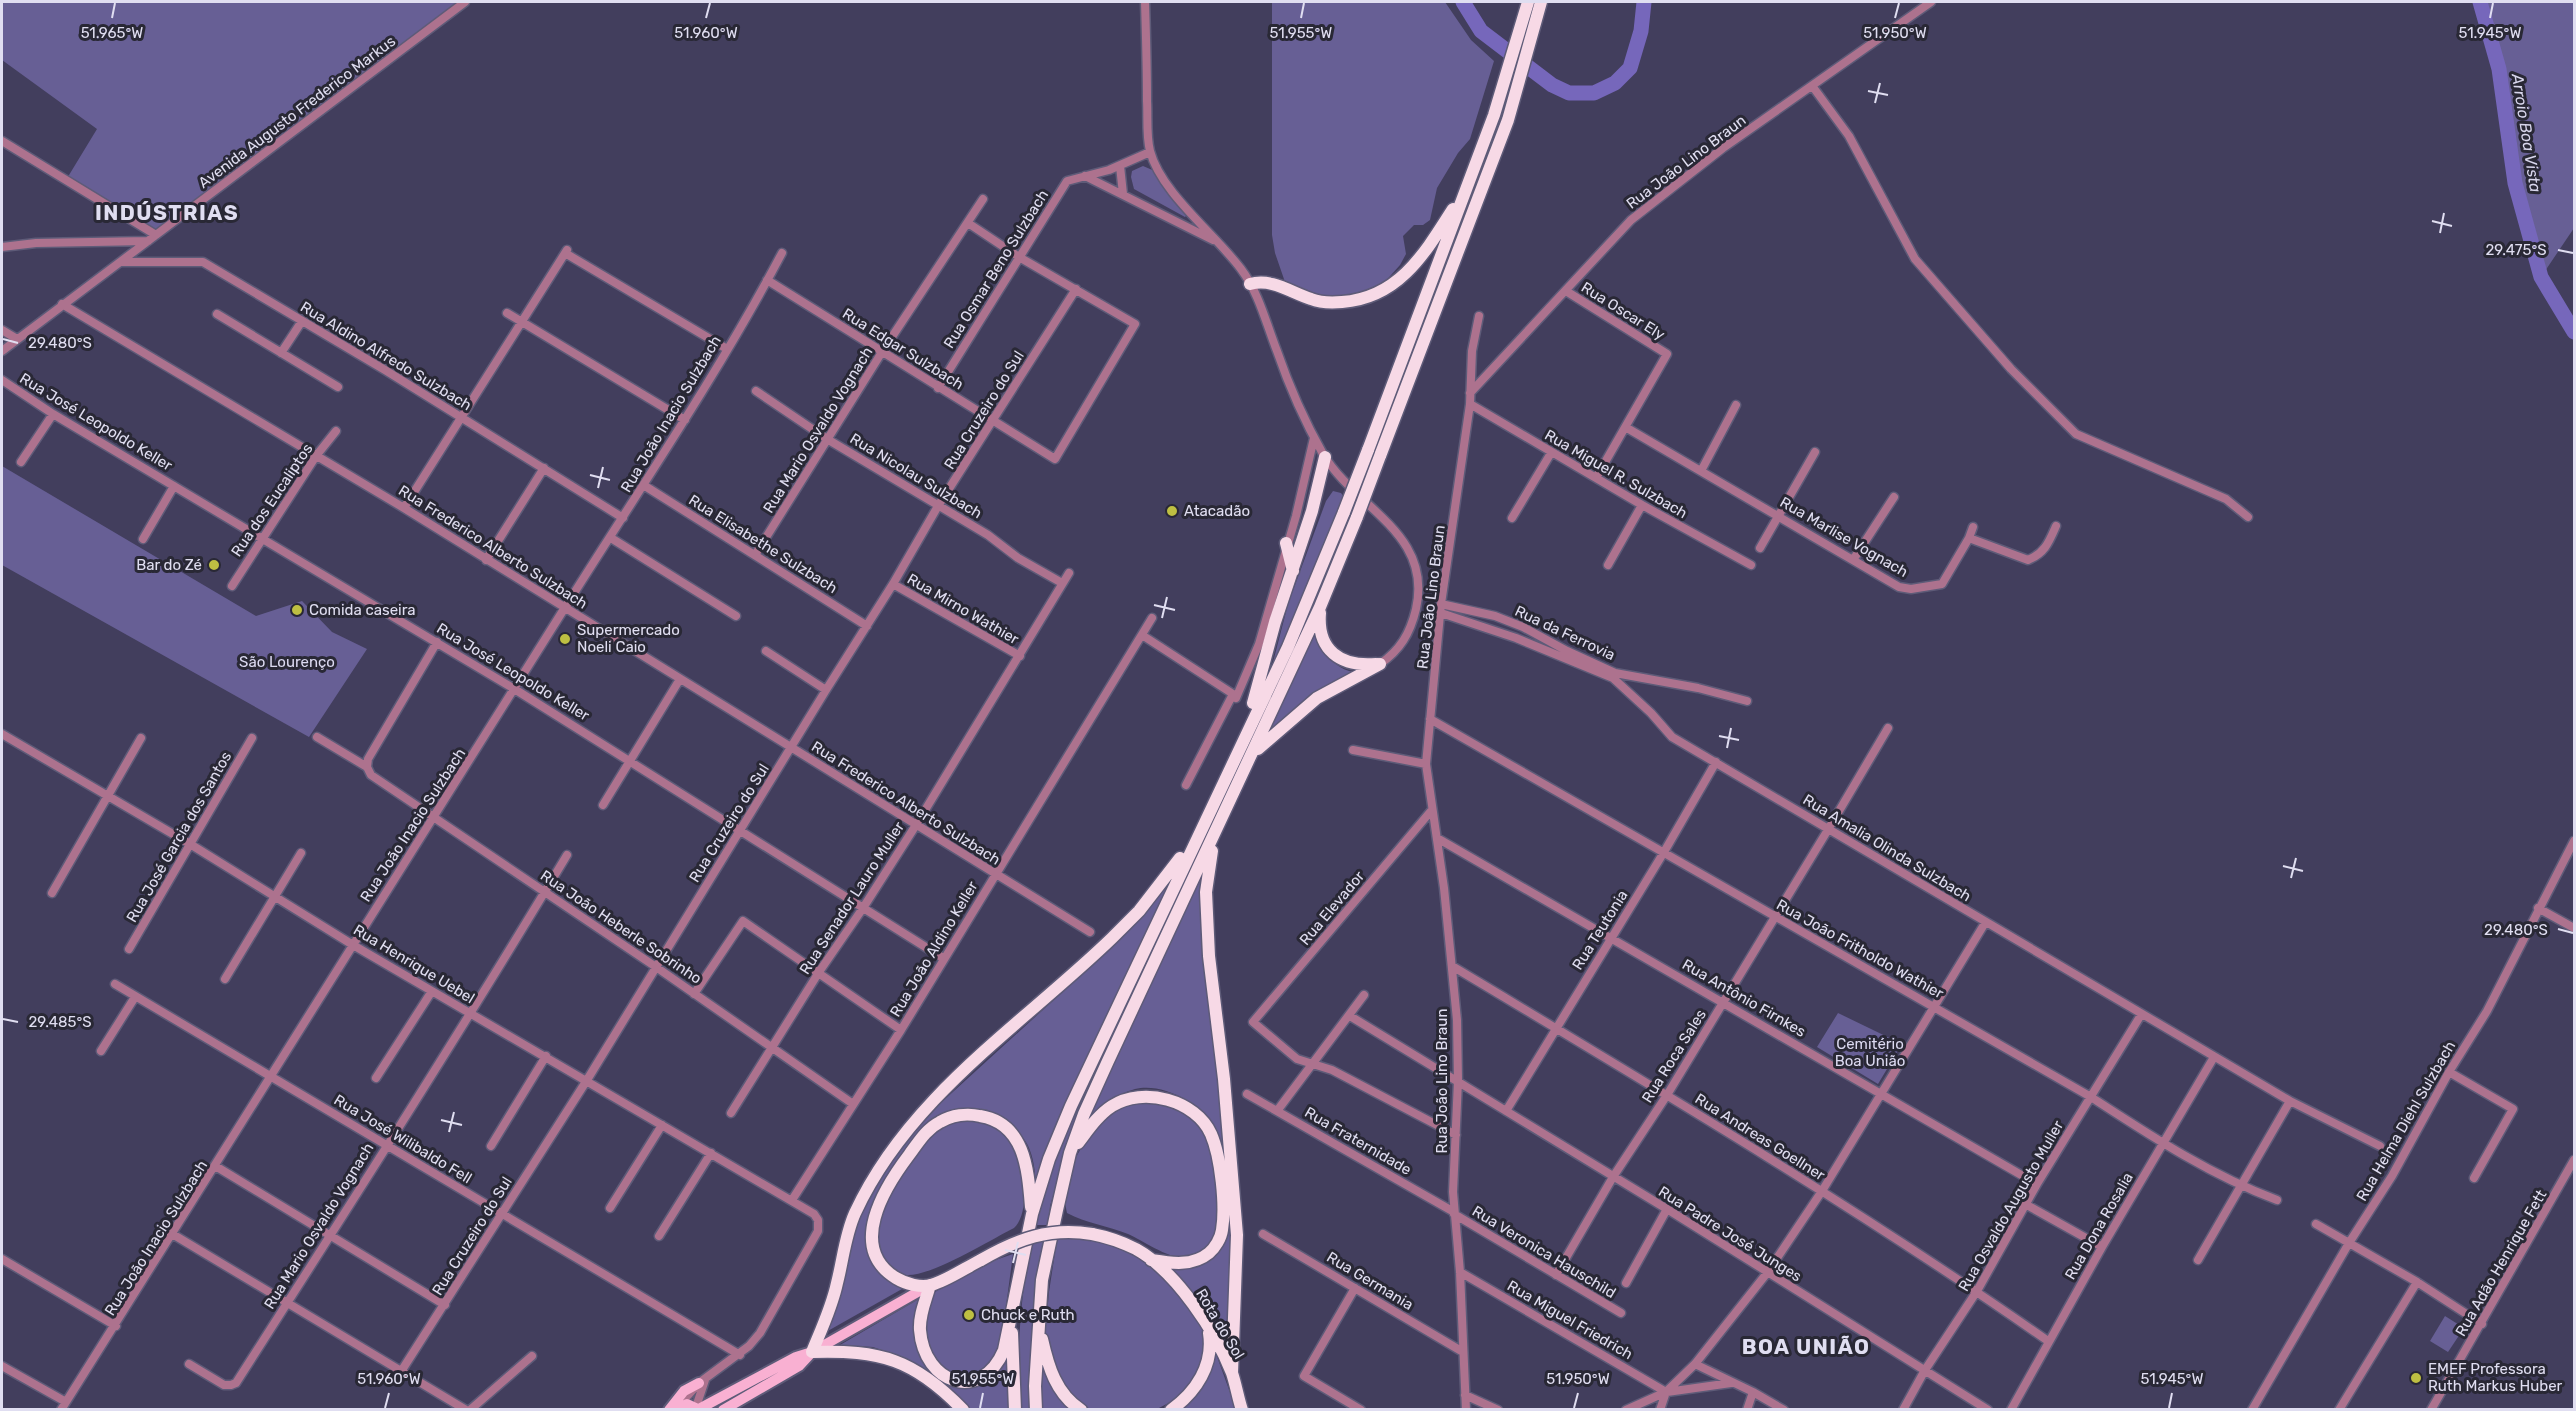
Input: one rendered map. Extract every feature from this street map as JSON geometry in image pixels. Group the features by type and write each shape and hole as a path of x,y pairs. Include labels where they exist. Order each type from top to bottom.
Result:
{"highway":[{"path":"1036,1410 1035,1386 1042,1280 1070,1153 1089,1103 1320,607 1357,517 1374,453 1465,191 1494,115 1528,2"},
{"path":"1032,1214 1024,1156 1020,1146 1004,1126 986,1117 975,1115 954,1116 940,1122 926,1133 888,1187 877,1209 871,1239 875,1254 890,1274 910,1284 930,1285 922,1308 920,1333 932,1366 950,1379 969,1381 989,1374 997,1365 1004,1350 1032,1214 1049,1159 1071,1106 1199,830 1287,647 1344,512 1374,453 1508,120 1541,2"},
{"path":"1247,279 1275,284 1321,303 1352,301 1372,296 1390,287 1421,256 1465,191"},
{"path":"1246,731 1275,622 1312,511 1325,457"},
{"path":"1286,543 1293,572"},
{"path":"1320,607 1321,638 1332,651 1351,664 1380,664"},
{"path":"1253,754 1289,720 1317,698 1380,664"},
{"path":"963,1410 953,1399 909,1367 885,1356 863,1352 812,1352 831,1305 854,1214 868,1187 903,1134 939,1095 1085,964 1139,910 1164,881 1199,830"},
{"path":"1215,835 1206,892 1209,956 1224,1079 1237,1235 1232,1373"},
{"path":"1070,1153 1102,1114 1114,1104 1132,1097 1150,1096 1167,1099 1189,1110 1203,1123 1213,1140 1220,1175 1222,1232 1217,1244 1200,1259 1174,1263 1151,1260"},
{"name":"Rota do Sol","path":"930,1285 1000,1249 1034,1235 1063,1230 1092,1234 1122,1242 1151,1260 1181,1289 1209,1329 1232,1373 1242,1410"},
{"path":"1012,1320 1015,1410"},
{"path":"1039,1322 1054,1380 1064,1394 1081,1410"},
{"path":"1171,1410 1185,1400 1201,1378 1209,1353 1209,1329"}],"main road":[{"path":"674,1409 687,1404 698,1409 796,1357 812,1352 930,1285"},
{"path":"723,1410 799,1366 812,1352"},
{"path":"674,1409 684,1391 702,1381"}],"street":[{"name":"Avenida Augusto Frederico Markus","path":"2,351 465,2"},
{"path":"1145,2 1150,152 1165,182 1247,279 1260,302 1277,352 1314,438 1325,457 1348,486 1378,512 1398,534 1411,552 1419,581 1418,598 1407,638 1394,654 1380,664"},
{"name":"Rua João Lino Braun","path":"1466,1410 1460,1272 1453,1192 1458,1081 1457,1020 1437,838 1431,811 1426,764 1441,609 1470,393 1631,220 1723,148 1931,2"},
{"path":"1813,87 1849,136 1915,259 2058,417 2076,434 2226,499 2248,517"},
{"path":"2,141 152,238"},
{"name":"Rua Osmar Beno Sulzbach","path":"938,388 1067,181 1120,166 1150,152"},
{"path":"1120,166 1123,194"},
{"path":"1084,176 1217,242"},
{"name":"Rua Mario Osvaldo Vognach","path":"755,555 882,352 983,199"},
{"path":"968,223 1019,257 1076,290"},
{"path":"2,247 36,243 152,238"},
{"path":"404,508 523,323 566,251 727,349"},
{"name":"Rua João Inacio Sulzbach","path":"63,1408 217,1167 352,945 645,486 686,420 782,253"},
{"name":"Rua Aldino Alfredo Sulzbach","path":"121,262 203,262 462,417 624,518"},
{"name":"Rua Edgar Sulzbach","path":"767,280 1055,459 1135,324 1076,290"},
{"name":"Rua Cruzeiro do Sul","path":"402,1370 587,1080 740,829 893,585 938,506 1076,290"},
{"name":"Rua Oscar Ely","path":"1566,291 1667,354 1627,428"},
{"name":"Rua Frederico Alberto Sulzbach","path":"62,304 404,508 1090,932"},
{"path":"507,313 686,420"},
{"path":"217,314 338,387"},
{"path":"1470,393 1472,351 1479,316"},
{"path":"282,353 302,321"},
{"path":"2,330 16,339"},
{"name":"Rua José Leopoldo Keller","path":"2,380 53,414 437,642 630,760 943,958"},
{"name":"Rua Nicolau Sulzbach","path":"756,391 827,439 988,535 1018,558 1062,583"},
{"name":"Rua Miguel R. Sulzbach","path":"1470,404 1551,453 1751,565"},
{"path":"1701,471 1736,405"},
{"path":"21,462 53,414"},
{"path":"1596,478 1627,428"},
{"name":"Rua Marlise Vognach","path":"1627,428 1899,587 1911,589 1942,584 1969,538"},
{"name":"Rua dos Eucaliptos","path":"232,586 261,538 336,430"},
{"path":"1142,635 1236,698 1259,644 1286,543 1296,516 1314,438"},
{"path":"1760,548 1815,452"},
{"path":"1512,518 1551,453"},
{"path":"486,560 544,468"},
{"path":"143,539 174,486"},
{"name":"Rua Elisabethe Sulzbach","path":"645,486 867,626"},
{"path":"1853,560 1894,497"},
{"path":"1608,565 1642,505"},
{"path":"1973,526 1969,538 2028,560 2040,555 2056,526"},
{"path":"611,538 736,616"},
{"name":"Rua Senador Lauro Muller","path":"731,1113 819,972 916,825 1069,573"},
{"name":"Rua Mirno Wathier","path":"893,585 1020,656"},
{"name":"Rua da Ferrovia","path":"1441,609 1495,616 1514,623 1614,675 1698,688 1747,701"},
{"name":"Rua Amalia Olinda Sulzbach","path":"1441,609 1614,675 1672,737 2141,1015 2290,1101 2320,1114 2379,1146"},
{"name":"Rua João Aldino Keller","path":"792,1200 901,1030 1152,618"},
{"path":"369,771 368,759 437,642"},
{"path":"766,651 826,690"},
{"path":"603,805 680,679"},
{"path":"1186,785 1233,694"},
{"name":"Rua João Fritholdo Wathier","path":"1430,719 1934,1006 2091,1097 2162,1143 2241,1186 2277,1200"},
{"name":"Rua Roca Sales","path":"1556,1275 1613,1177 1724,1002 1888,728"},
{"name":"Rua Henrique Uebel","path":"2,734 275,895 352,945 814,1214 818,1220 818,1231 760,1333 740,1355"},
{"name":"Rua João Heberle Sobrinho","path":"317,737 657,967 853,1104"},
{"path":"52,893 141,738"},
{"name":"Rua José Garcia dos Santos","path":"129,948 252,738"},
{"path":"1353,750 1426,764"},
{"name":"Rua Teutonia","path":"1506,1111 1664,852 1716,762"},
{"name":"Rua Elevador","path":"1312,1063 1297,1059 1253,1022 1431,811"},
{"name":"Rua Antônio Firnkes","path":"1437,838 2037,1184"},
{"name":"Rua Helma Diehl Sulzbach","path":"2252,1410 2349,1243 2392,1176 2449,1072 2487,1011 2574,841"},
{"path":"225,979 301,853"},
{"name":"Rua Mario Osvaldo Vognach","path":"189,1364 224,1385 236,1383 386,1144 471,1014 567,855"},
{"path":"2538,908 2574,928"},
{"path":"694,994 743,921 901,1030"},
{"path":"1660,1410 1666,1392 1695,1364 1767,1273 1822,1191 1985,923"},
{"name":"Rua Andreas Goellner","path":"1452,966 1822,1191 1977,1291 2048,1341"},
{"name":"Rua José Wilibaldo Fell","path":"115,984 740,1355"},
{"path":"376,1078 432,991"},
{"path":"1277,1111 1364,995"},
{"path":"101,1051 135,997"},
{"name":"Rua Osvaldo Augusto Muller","path":"1903,1410 1925,1370 1977,1291 2025,1204 2141,1015"},
{"name":"Rua Padre José Junges","path":"1350,1016 1667,1209 1988,1410"},
{"path":"491,1146 546,1056"},
{"name":"Rua Dona Rosalia","path":"2011,1410 2102,1246 2214,1057"},
{"path":"1312,1063 1456,1135"},
{"path":"2449,1072 2513,1109 2474,1178"},
{"name":"Rua Fraternidade","path":"1247,1094 1454,1213"},
{"path":"2198,1260 2290,1101"},
{"path":"610,1208 662,1125"},
{"path":"659,1236 711,1153"},
{"name":"Rua Adão Henrique Fett","path":"2431,1410 2574,1160"},
{"path":"217,1167 445,1305"},
{"path":"2025,1204 2102,1246"},
{"path":"1626,1283 1667,1209"},
{"name":"Rua Veronica Hauschild","path":"1454,1213 1621,1313"},
{"path":"2316,1224 2417,1282 2482,1324"},
{"name":"Rua Germania","path":"1263,1234 1463,1352"},
{"path":"174,1235 468,1410 532,1356"},
{"path":"2,1259 116,1326"},
{"name":"Rua Miguel Friedrich","path":"1460,1272 1666,1392"},
{"path":"2339,1410 2417,1282"},
{"path":"1355,1288 1304,1376 1361,1410"},
{"path":"698,1409 702,1381 740,1355"},
{"path":"1695,1364 1784,1410"},
{"path":"2,1366 63,1408"},
{"path":"1626,1410 1666,1392 1732,1382"},
{"path":"1747,1410 1753,1392"},
{"path":"1465,1395 1498,1410"}],"green space":[{"path":"2,2 465,2 156,235 66,180 97,129 2,60"},
{"path":"1272,2 1445,2 1471,40 1494,61 1470,139 1458,153 1437,188 1430,220 1423,225 1414,225 1403,236 1406,254 1400,265 1383,284 1371,293 1327,298 1285,282 1275,253 1272,235"},
{"path":"2480,2 2574,2 2574,228 2541,277 2515,183 2496,57"},
{"path":"1143,166 1157,172 1187,215 1185,217 1134,189 1132,171"},
{"name":"São Lourenço","path":"2,466 256,616 302,601 332,632 367,649 309,737 2,565"},
{"path":"1333,491 1341,493 1344,497 1321,559 1270,674 1288,604 1326,501"},
{"path":"1349,513 1353,516 1334,563 1072,1134 1050,1206 1049,1225 1033,1225 1053,1162 1081,1095"},
{"path":"1317,625 1329,657 1341,668 1359,673 1298,707 1265,734"},
{"path":"1201,874 1235,1226 1228,1302 1227,1355 1166,1267 1218,1246 1225,1167 1222,1147 1215,1127 1200,1110 1180,1096 1146,1088 1135,1089 1121,1095 1085,1122"},
{"path":"1173,879 1036,1188 1034,1165 1029,1149 1022,1137 1012,1128 1000,1123 948,1114 871,1212 867,1223 866,1238 876,1264 888,1279 902,1289 826,1332 858,1214 889,1165 932,1111 1102,956"},
{"name":"Cemitério Boa União","path":"1838,1013 1902,1044 1878,1084 1817,1047"},
{"path":"1149,1101 1173,1108 1189,1116 1202,1127 1210,1142 1219,1195 1219,1229 1209,1246 1191,1257 1183,1258 1167,1254 1128,1234 1067,1213 1065,1199 1067,1184 1071,1169 1086,1141 1107,1118 1118,1110"},
{"path":"973,1120 1000,1129 1014,1143 1019,1154 1024,1182 1023,1209 1020,1220 1014,1228 945,1264 917,1274 900,1273 885,1262 876,1243 876,1230 880,1215 888,1198 909,1164 933,1136 950,1125"},
{"path":"1073,1236 1105,1242 1142,1259 1181,1292 1205,1329 1205,1363 1182,1396 1157,1409 1090,1409 1076,1400 1060,1381 1045,1335 1057,1239"},
{"path":"1044,1240 1033,1409 1019,1410 1020,1325 1027,1263 1031,1242"},
{"path":"1013,1254 1001,1344 989,1368 971,1377 951,1374 935,1363 924,1332 929,1300 935,1292 981,1265"},
{"path":"922,1297 929,1368 981,1384 998,1370 1009,1350 1011,1409 970,1409 893,1354 873,1347 840,1345"},
{"path":"2445,1316 2464,1328 2448,1352 2430,1341"},
{"path":"1040,1344 1076,1409 1040,1409"},
{"path":"1215,1351 1236,1409 1175,1410"}],"waterway":[{"name":"Arroio Boa Vista","path":"1463,2 1481,31 1552,85 1569,93 1594,93 1615,83 1630,68 1641,31 1644,2"},
{"name":"Arroio Boa Vista","path":"2480,2 2499,69 2515,183 2541,277 2574,332"}],"place":[{"name":"Atacadão","path":"1172,511"},
{"name":"Bar do Zé","path":"214,565"},
{"name":"Comida caseira","path":"297,610"},
{"name":"Supermercado Noeli Caio","path":"565,639"},
{"name":"Chuck e Ruth","path":"969,1315"},
{"name":"EMEF Professora Ruth Markus Huber","path":"2416,1378"}],"district":[{"name":"INDÚSTRIAS","path":"167,213"},
{"name":"BOA UNIÃO","path":"1806,1347"}]}
